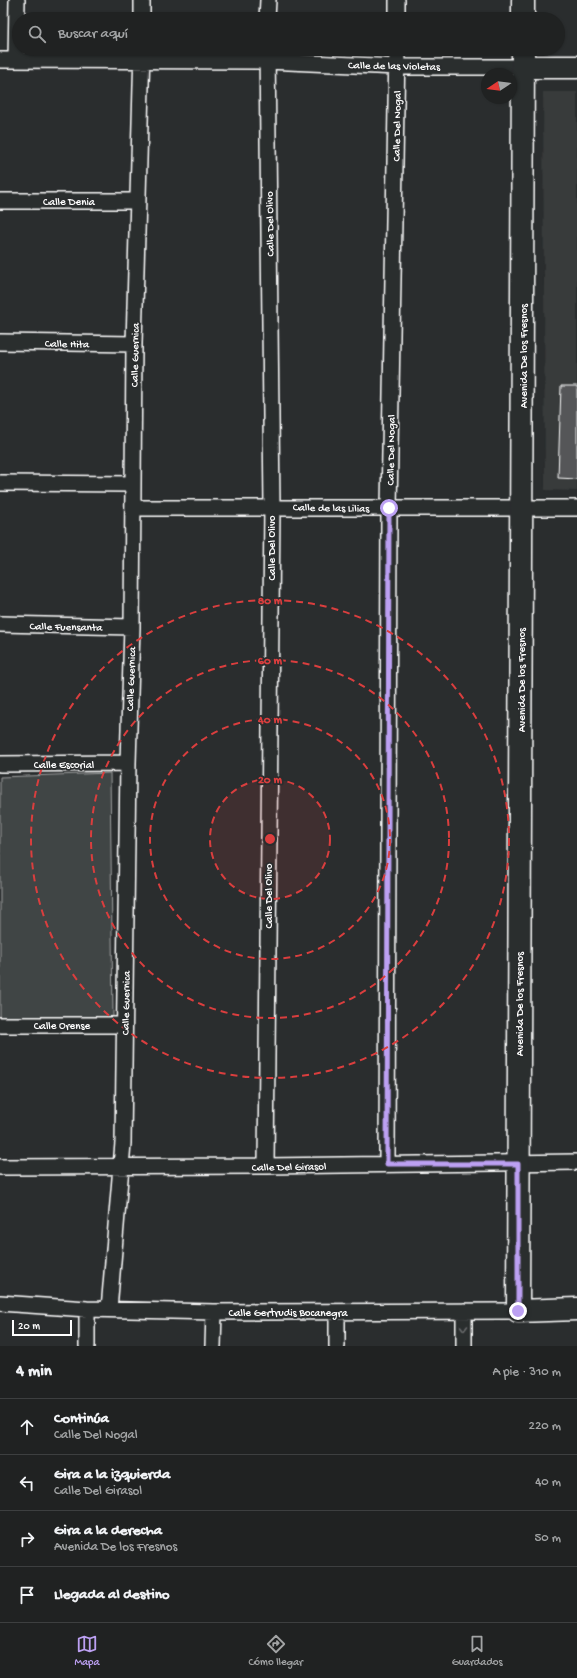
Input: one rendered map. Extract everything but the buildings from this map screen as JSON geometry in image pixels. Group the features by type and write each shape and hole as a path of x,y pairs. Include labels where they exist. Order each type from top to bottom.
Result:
{"street":[{"path":"17,0 17,12"},
{"path":"142,0 142,12"},
{"path":"268,0 268,12"},
{"path":"397,0 397,12"},
{"path":"523,0 523,12"},
{"path":"16,56 16,60"},
{"name":"Calle de las Violetas","path":"0,60 117,56"},
{"name":"Calle Guernica","path":"109,1309 122,1166 128,763 132,627 134,344 142,56"},
{"name":"Calle Del Olivo","path":"266,1166 272,507 267,56"},
{"name":"Calle de las Violetas","path":"278,56 397,67 524,58"},
{"name":"Calle Del Nogal","path":"387,1164 389,508 397,56"},
{"path":"524,58 577,67"},
{"name":"Avenida De los Fresnos","path":"518,1311 524,58"},
{"name":"Calle Denia","path":"0,201 138,201"},
{"name":"Calle Hita","path":"0,342 134,344"},
{"path":"0,483 133,484"},
{"name":"Calle de las Lilias","path":"133,508 389,508 522,506 577,508"},
{"name":"Calle Fuensanta","path":"0,624 132,627"},
{"name":"Calle Escorial","path":"0,764 128,763"},
{"name":"Calle Orense","path":"0,1025 124,1025"},
{"name":"Calle Del Girasol","path":"0,1167 518,1164 577,1162"},
{"name":"Calle Gertrudis Bocanegra","path":"0,1303 87,1309 214,1312 337,1313 577,1309"},
{"path":"87,1309 87,1346"},
{"path":"464,1311 464,1346"},
{"path":"213,1346 214,1312"},
{"path":"337,1313 337,1346"}],"shaded area":[{"path":"543,92 577,92 577,491 545,490"},
{"path":"110,773 113,1018 0,1019 0,777"}],"route":[{"path":"389,508 387,1164 518,1164 518,1311"}]}
